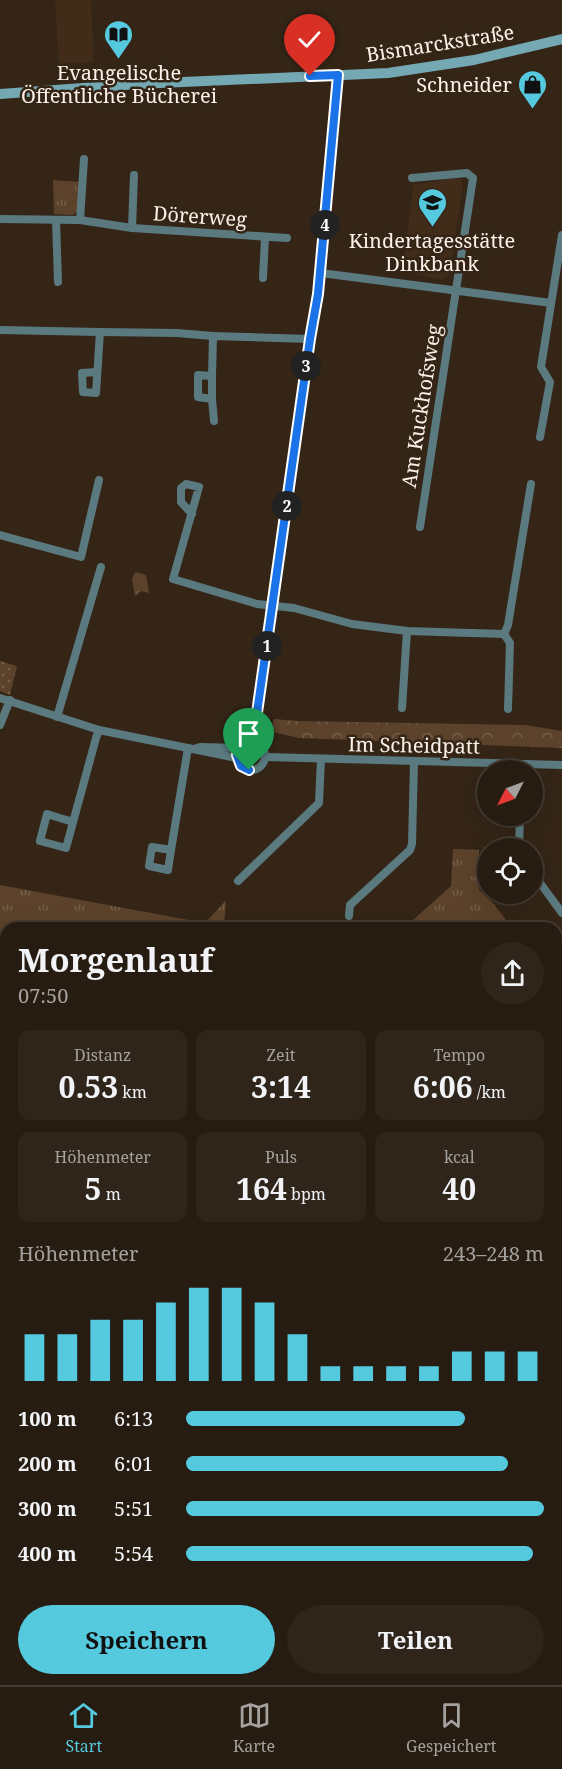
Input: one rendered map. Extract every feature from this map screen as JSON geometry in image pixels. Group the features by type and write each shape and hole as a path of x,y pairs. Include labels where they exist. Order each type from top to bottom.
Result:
{"street":[{"name":"Bismarckstraße","path":"0,94 138,84 388,73 474,60 562,39"},
{"path":"266,757 264,748 253,741 321,273 338,75"},
{"path":"80,220 84,159"},
{"name":"Am Kuckhofsweg","path":"412,178 466,173 473,178 420,527"},
{"name":"Dörerweg","path":"132,228 135,175"},
{"name":"Dörerweg","path":"0,219 80,220 132,228 287,238"},
{"path":"56,220 58,282"},
{"path":"540,437 550,382 542,367 562,235"},
{"name":"Dörerweg","path":"263,278 265,237"},
{"path":"321,273 551,303"},
{"path":"0,330 310,339"},
{"path":"97,372 100,332"},
{"path":"213,336 214,421"},
{"path":"212,376 198,375 198,397 212,399"},
{"path":"0,535 81,557 99,480"},
{"path":"504,634 508,625 531,484"},
{"path":"192,514 173,579 257,604 294,608 352,624 407,631 504,634"},
{"path":"57,717 101,567"},
{"path":"402,708 407,631"},
{"path":"504,634 510,643 508,709"},
{"name":"Im Scheidpatt","path":"0,696 99,730 237,758 244,768 254,770 262,766 266,757 477,766"},
{"path":"0,725 10,700"},
{"path":"73,822 47,814 40,841 66,848 99,730"},
{"name":"Im Scheidpatt","path":"191,749 200,747 239,748 245,742 253,741"},
{"path":"237,758 239,748"},
{"path":"171,850 191,749"},
{"path":"238,881 319,803 321,759"},
{"path":"349,916 350,905 410,850 414,762"},
{"name":"Im Scheidpatt","path":"543,766 562,765"},
{"path":"543,887 562,913"}],"shaded area":[{"path":"55,0 91,0 94,62 59,64"},
{"name":"Kindertagesstätte Dinkbank","path":"453,178 460,179 463,184 450,274 441,280 403,271 413,185"}],"green space":[{"path":"53,180 80,182 78,211 73,215 54,214"},
{"path":"135,572 146,575 149,593 141,591 135,596 132,579"},
{"path":"0,661 17,666 10,695 0,691"},
{"path":"274,719 525,725 562,731 562,748 299,738 273,732"},
{"path":"453,849 477,850 477,904 494,904 508,922 411,922 451,886"},
{"path":"0,885 200,922 0,922"},
{"path":"226,900 224,922 206,922"}],"place":[{"name":"Evangelische Öffentliche Bücherei","path":"119,60"},
{"name":"Schneider","path":"533,110"},
{"name":"Kindertagesstätte Dinkbank","path":"432,228"}],"route":[{"path":"249,770 238,762 237,751 245,742 253,741 321,273 338,75 310,76"}]}
